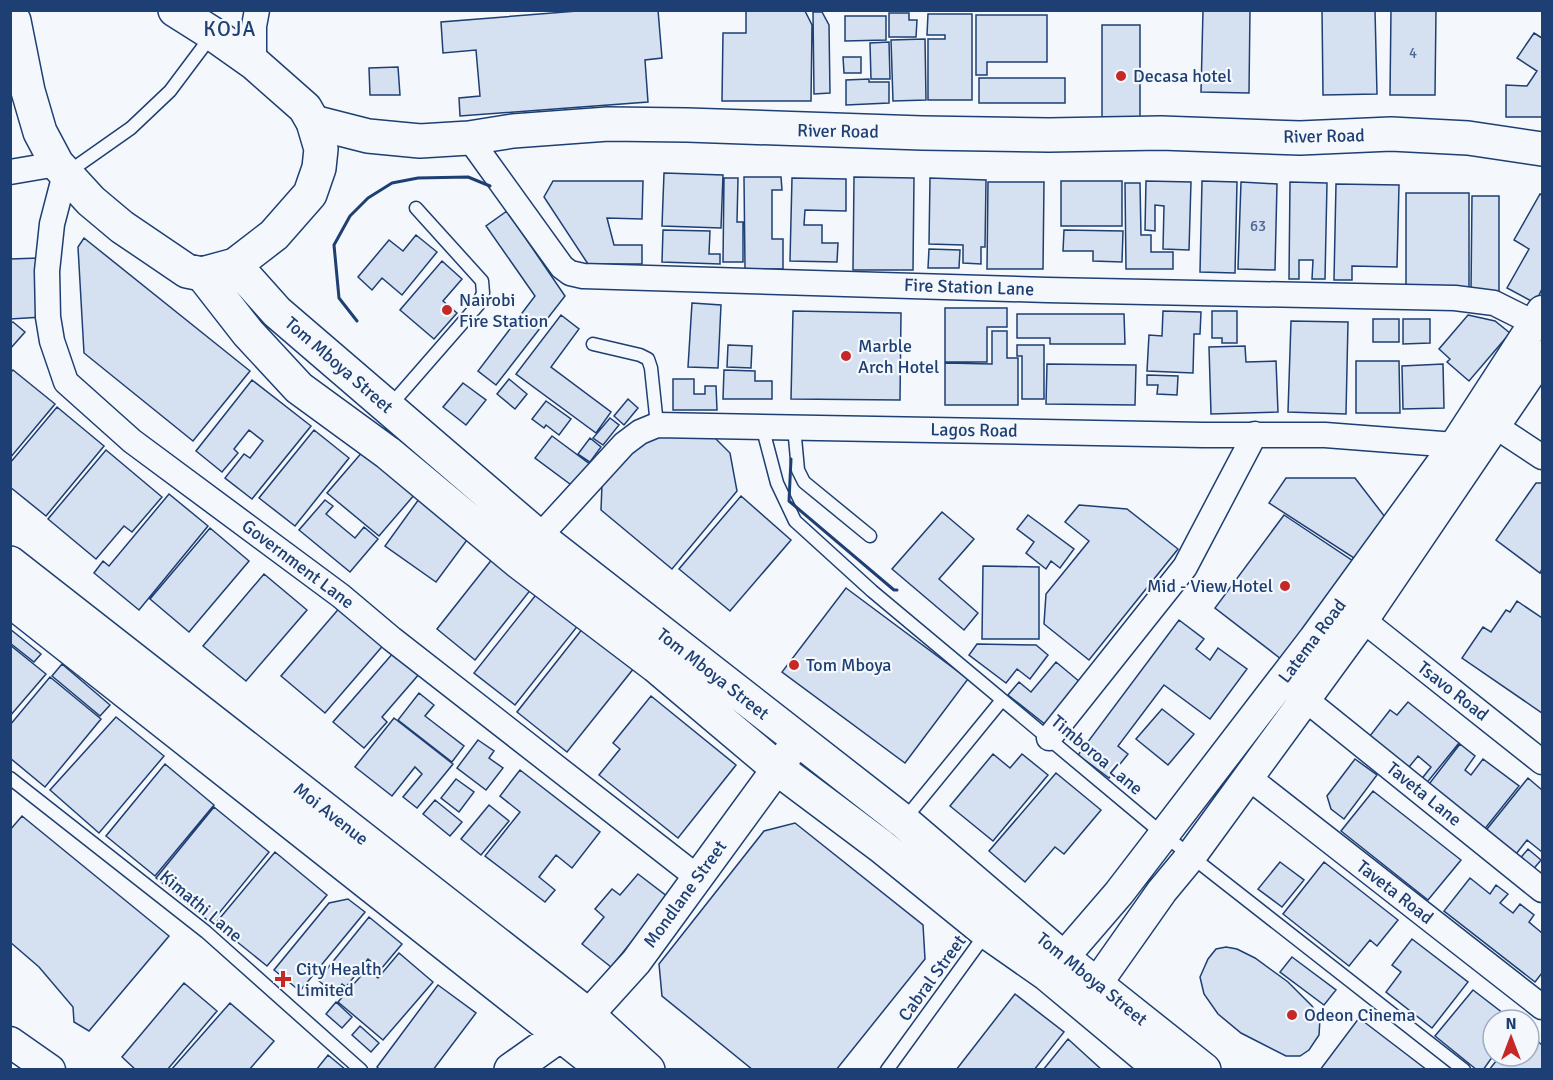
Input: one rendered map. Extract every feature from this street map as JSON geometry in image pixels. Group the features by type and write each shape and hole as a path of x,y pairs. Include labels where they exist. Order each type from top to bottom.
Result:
{"main road":[{"path":"10,14 14,21 28,91 40,132 61,169 91,201 122,227 187,271 202,274 235,265 274,235 310,194 319,168 321,149 313,122 305,108 254,63 176,10"},
{"name":"River Road","path":"313,122 368,136 420,141 608,124 1049,135 1161,133 1300,138 1391,134 1468,138 1542,148"},
{"name":"Tom Mboya Street","path":"235,265 277,312 538,537 903,821 999,921 1090,994 1204,1070"},
{"name":"Tom Mboya Street","path":"202,274 248,333 299,387 388,453 519,562 656,666 777,768 880,846 999,921 1063,958 1090,994 1162,1070"},
{"name":"Moi Avenue","path":"10,563 381,873 561,1035 605,1070"},
{"name":"Moi Avenue","path":"10,600 381,873 588,1015 634,1066"},
{"path":"511,1070 588,1015"}],"street":[{"path":"254,63 254,26 257,10"},
{"name":"Fire Station Lane","path":"469,138 562,267 570,273 583,276 1047,290 1455,298 1494,303 1538,317"},
{"path":"10,172 61,169"},
{"name":"Government Lane","path":"61,169 47,271 48,318 52,341 66,382 132,441 341,596 392,639 697,877"},
{"name":"Latema Road","path":"1090,994 1162,891 1191,856 1363,620 1403,538 1455,445 1496,411 1538,317"},
{"name":"Latema Road","path":"1063,958 1119,893 1314,639 1403,538 1496,411 1542,356"},
{"path":"1496,411 1542,457"},
{"path":"538,537 624,444 640,432 657,424"},
{"name":"Lagos Road","path":"657,424 1325,435 1455,445"},
{"path":"1049,738 1185,567 1255,434"},
{"name":"Tsavo Road","path":"1363,620 1542,762"},
{"name":"Taveta Lane","path":"1305,699 1542,890"},
{"name":"Mondlane Street","path":"588,1015 636,962 798,740"},
{"name":"Taveta Road","path":"1248,777 1542,1007"},
{"path":"10,1042 50,1070"}],"lane":[{"path":"61,169 131,128 170,90 213,34"},
{"path":"388,408 478,305 483,293 482,281 416,208"},
{"path":"593,344 640,354 648,359 657,424"},
{"name":"Timboroa Lane","path":"762,426 777,483 795,521 872,591 1164,835 1464,1070"},
{"path":"794,427 798,470 804,482 870,536"},
{"path":"903,821 1002,700"},
{"name":"Kimathi Lane","path":"10,778 206,932 361,1070"},
{"name":"Cabral Street","path":"890,1068 999,921"}],"building":[{"path":"590,10 658,10 662,58 645,60 648,102 460,116 459,98 480,96 476,50 443,53 441,22"},
{"path":"1203,10 1250,10 1249,93 1201,92"},
{"path":"1322,10 1375,10 1377,94 1323,95"},
{"path":"1391,10 1436,10 1435,95 1390,95"},
{"path":"746,11 805,11 812,25 811,101 722,101 723,33 746,33"},
{"path":"813,12 822,12 829,25 830,93 814,94"},
{"path":"889,13 909,13 909,20 917,20 916,37 889,37"},
{"path":"928,14 972,14 972,100 928,100 928,39 945,39 945,35 927,35"},
{"path":"976,15 1047,15 1047,62 987,62 987,75 976,75"},
{"path":"845,16 886,16 886,40 845,41"},
{"name":"Decasa hotel","path":"1102,25 1140,25 1140,120 1102,120"},
{"path":"1534,33 1542,38 1542,117 1506,117 1506,85 1527,86 1537,71 1517,58"},
{"path":"925,39 926,100 893,101 891,40"},
{"path":"889,42 890,79 871,79 870,43"},
{"path":"843,57 861,57 861,73 844,73"},
{"path":"398,67 400,95 370,95 369,68"},
{"path":"979,78 1065,78 1065,103 979,103"},
{"path":"869,79 869,82 889,82 889,103 846,105 846,80"},
{"path":"664,173 723,175 721,228 662,226"},
{"path":"744,177 781,177 782,190 772,190 772,239 783,239 783,269 745,269"},
{"path":"854,177 914,178 913,270 853,270"},
{"path":"724,178 738,178 737,222 743,222 743,262 723,262"},
{"path":"792,178 846,179 846,211 805,210 804,225 822,225 822,243 838,243 837,262 790,261"},
{"path":"930,178 986,180 985,247 981,247 981,264 963,263 963,245 929,244"},
{"path":"553,181 643,181 642,219 607,218 614,245 642,245 642,264 588,264 544,197"},
{"path":"1061,181 1122,181 1122,226 1061,226"},
{"path":"1146,181 1191,182 1189,250 1163,249 1164,206 1155,205 1155,231 1145,230"},
{"path":"1202,181 1237,182 1235,273 1200,272"},
{"path":"988,182 1044,182 1043,269 987,269"},
{"path":"1241,182 1277,184 1275,270 1238,269"},
{"path":"1290,182 1327,183 1325,279 1312,279 1313,260 1299,260 1299,279 1289,279"},
{"path":"1125,183 1140,183 1141,235 1151,235 1151,252 1173,252 1173,269 1126,269"},
{"path":"1336,184 1399,185 1397,267 1352,266 1352,280 1334,280"},
{"path":"1406,193 1469,193 1469,288 1406,287"},
{"path":"1540,194 1542,195 1542,289 1535,303 1507,288 1529,249 1514,240"},
{"path":"1472,196 1499,196 1499,293 1471,292"},
{"path":"507,211 565,296 496,385 478,371 535,296 486,226"},
{"path":"663,230 710,231 709,254 720,254 720,264 662,262"},
{"path":"1064,230 1123,231 1122,262 1093,261 1093,251 1063,251"},
{"path":"416,235 437,252 402,295 382,278 372,290 358,277 389,240 403,251"},
{"path":"84,238 250,371 193,441 84,353 78,247"},
{"path":"929,249 960,250 959,268 928,268"},
{"path":"39,258 43,317 10,319 10,259"},
{"path":"442,261 462,279 443,301 457,313 434,339 400,310"},
{"path":"692,303 721,305 718,368 688,367"},
{"path":"945,308 1007,308 1007,327 987,327 987,362 945,362"},
{"name":"Marble Arch Hotel","path":"793,311 901,313 900,400 791,399"},
{"path":"1163,311 1201,312 1200,334 1194,334 1193,373 1147,371 1149,335 1162,336"},
{"path":"1212,311 1237,311 1237,343 1222,343 1222,338 1212,338"},
{"path":"1017,314 1124,314 1125,344 1050,344 1050,338 1017,338"},
{"path":"561,315 579,329 551,367 611,412 596,433 516,374"},
{"path":"1468,315 1495,321 1510,333 1469,381 1447,362 1450,359 1439,349"},
{"path":"1373,319 1399,319 1399,342 1373,342"},
{"path":"1403,319 1430,319 1430,343 1403,344"},
{"path":"1291,321 1348,322 1346,414 1288,412"},
{"path":"13,322 25,332 10,349 10,323"},
{"path":"992,331 1007,331 1007,358 1018,358 1018,405 945,405 945,363 992,364"},
{"path":"728,345 752,346 751,368 727,367"},
{"path":"1017,345 1044,345 1044,399 1022,399 1022,356 1017,356"},
{"path":"1245,346 1246,362 1276,361 1278,412 1211,414 1209,347"},
{"path":"1356,361 1399,361 1400,413 1356,413"},
{"path":"1047,364 1136,365 1135,405 1046,404"},
{"path":"1443,364 1444,408 1403,409 1402,366"},
{"path":"13,370 55,404 10,458 10,373"},
{"path":"724,370 755,371 755,381 772,381 772,399 723,399"},
{"path":"1147,375 1178,376 1177,395 1157,394 1158,385 1147,385"},
{"path":"509,379 527,394 515,409 497,394"},
{"path":"673,379 694,379 694,394 705,394 705,386 716,386 717,410 673,410"},
{"path":"252,380 311,426 252,499 225,478 244,454 250,458 263,441 249,430 234,449 238,453 222,472 196,451"},
{"path":"463,383 486,400 466,425 443,407"},
{"path":"628,399 638,408 624,425 614,416"},
{"path":"546,401 571,419 559,435 546,425 544,428 532,419"},
{"path":"57,407 104,446 46,516 10,487 10,463"},
{"path":"610,418 619,425 603,445 593,438"},
{"path":"704,427 730,453 737,491 672,569 601,510 602,484 648,437"},
{"path":"314,430 349,458 295,526 259,498"},
{"path":"552,436 591,465 574,487 535,458"},
{"path":"590,438 601,447 590,462 578,454"},
{"path":"106,450 162,497 132,532 124,526 96,559 48,519"},
{"path":"364,450 415,494 379,536 327,493"},
{"path":"1286,478 1355,478 1385,517 1357,560 1269,503"},
{"path":"1536,483 1542,483 1542,569 1540,573 1496,540"},
{"path":"169,494 208,526 139,610 94,573 103,561 109,566"},
{"path":"741,496 791,540 730,611 679,569"},
{"path":"419,499 470,536 436,582 385,546"},
{"path":"325,500 333,506 326,514 355,538 364,527 378,539 350,572 299,530"},
{"path":"1079,505 1127,509 1178,549 1089,660 1044,624 1046,594 1089,541 1065,522"},
{"path":"942,512 974,539 939,579 978,613 964,630 892,569"},
{"path":"1028,515 1074,549 1060,568 1051,561 1046,569 1026,553 1034,542 1017,529"},
{"name":"Mid - View Hotel","path":"1284,515 1356,563 1281,659 1215,608"},
{"path":"210,528 249,561 189,632 150,599"},
{"path":"493,558 532,588 475,660 437,629"},
{"path":"983,566 1039,567 1039,639 982,639"},
{"path":"264,574 307,610 246,681 203,646"},
{"path":"846,588 968,679 905,763 782,672"},
{"path":"539,591 580,623 515,705 474,673"},
{"path":"1517,601 1542,618 1542,713 1462,658 1483,627 1491,632 1506,610 1510,612"},
{"path":"342,605 386,642 325,713 281,676"},
{"path":"1179,620 1204,639 1196,649 1210,660 1218,648 1247,669 1210,719 1164,685 1118,746 1128,754 1109,778 1078,755"},
{"path":"583,628 634,668 567,752 517,712"},
{"path":"10,629 41,654 34,662 10,643"},
{"path":"977,644 1036,645 1048,655 1030,679 1017,669 1006,683 969,655"},
{"path":"10,645 46,674 10,716"},
{"path":"394,652 420,673 382,717 387,722 364,748 333,722"},
{"path":"1056,662 1080,682 1046,725 1008,695 1019,682 1031,692"},
{"path":"62,664 110,705 100,716 52,676"},
{"path":"50,677 101,719 45,787 10,758 10,725"},
{"path":"419,693 434,705 425,716 464,746 452,762 398,720"},
{"path":"651,696 736,765 678,838 599,775 620,749 613,743"},
{"path":"1408,702 1459,743 1425,785 1420,781 1431,767 1418,756 1405,772 1366,741 1390,710 1397,715"},
{"path":"1162,709 1194,734 1168,765 1136,739"},
{"path":"116,717 164,756 99,833 50,790"},
{"path":"394,718 453,764 417,808 403,797 422,774 415,767 392,796 355,767"},
{"path":"478,740 494,751 489,758 503,768 486,790 457,768"},
{"path":"1460,744 1475,756 1465,770 1471,775 1483,759 1519,786 1483,831 1426,788"},
{"path":"993,754 1010,768 1022,754 1048,775 993,841 950,806"},
{"path":"1355,759 1377,775 1344,819 1331,809 1327,796"},
{"path":"165,764 214,805 155,876 106,836"},
{"path":"520,770 600,832 572,868 556,855 539,877 555,890 545,902 485,856 520,812 500,796"},
{"path":"1056,773 1101,810 1064,854 1055,847 1025,882 989,851"},
{"path":"1528,778 1542,790 1542,852 1527,840 1513,858 1483,834"},
{"path":"456,779 474,792 459,812 441,798"},
{"path":"1373,791 1461,860 1428,900 1341,831"},
{"path":"435,800 462,822 450,836 423,814"},
{"path":"489,805 509,821 481,855 461,839"},
{"path":"214,807 269,852 211,923 156,878"},
{"path":"22,816 169,936 89,1031 74,1022 73,1007 39,967 10,942 10,830"},
{"path":"795,823 923,925 925,959 836,1070 753,1070 662,996 659,964 764,831"},
{"path":"1528,849 1541,860 1531,872 1518,861"},
{"path":"275,852 327,895 267,966 215,924"},
{"path":"1280,862 1304,880 1282,907 1258,889"},
{"path":"1324,862 1398,920 1377,946 1370,940 1349,966 1283,914"},
{"path":"638,874 668,897 611,967 582,944 604,917 595,909 612,889 620,895"},
{"path":"1470,878 1490,894 1496,885 1508,894 1500,903 1513,913 1520,904 1534,915 1529,922 1542,933 1542,973 1535,982 1444,911"},
{"path":"348,899 365,912 300,991 274,970 329,903"},
{"path":"369,917 402,944 381,969 368,959 346,987 342,984 334,994 318,980"},
{"path":"1412,939 1468,982 1432,1028 1386,992 1401,972 1392,965"},
{"path":"1226,947 1237,949 1255,958 1288,982 1312,1006 1320,1019 1319,1035 1309,1050 1300,1056 1286,1056 1241,1033 1218,1014 1204,994 1200,977 1208,959 1216,949"},
{"path":"399,953 433,982 383,1040 338,1002 367,969 378,978"},
{"path":"1292,957 1336,990 1324,1005 1280,972"},
{"path":"184,983 217,1011 167,1070 136,1070 122,1057"},
{"path":"438,985 476,1013 433,1070 380,1070 377,1067"},
{"path":"1473,990 1496,1008 1481,1008 1481,1068 1484,1068 1483,1070 1477,1070 1435,1036"},
{"path":"1015,994 1064,1032 1034,1070 956,1070"},
{"path":"336,1002 352,1017 342,1028 326,1014"},
{"path":"230,1003 274,1041 249,1070 171,1070"},
{"path":"1359,1018 1427,1070 1320,1070"},
{"path":"360,1026 379,1043 371,1052 352,1035"},
{"path":"1068,1039 1102,1070 1043,1070"},
{"path":"1542,1045 1542,1070 1489,1070 1491,1068 1541,1068"},
{"path":"328,1055 346,1070 316,1070"}],"wall":[{"path":"357,321 339,298 334,245 350,216 368,198 392,183 418,178 468,177 490,186"},
{"path":"791,459 789,501 894,590 897,590"}],"place":[{"name":"Decasa hotel","path":"1121,76"},
{"name":"Nairobi Fire Station","path":"447,310"},
{"name":"Marble Arch Hotel","path":"846,356"},
{"name":"Mid - View Hotel","path":"1285,586"},
{"name":"Tom Mboya","path":"794,665"},
{"name":"City Health Limited","path":"283,979"},
{"name":"Odeon Cinema","path":"1292,1015"}],"district":[{"name":"KOJA","path":"230,29"}]}
